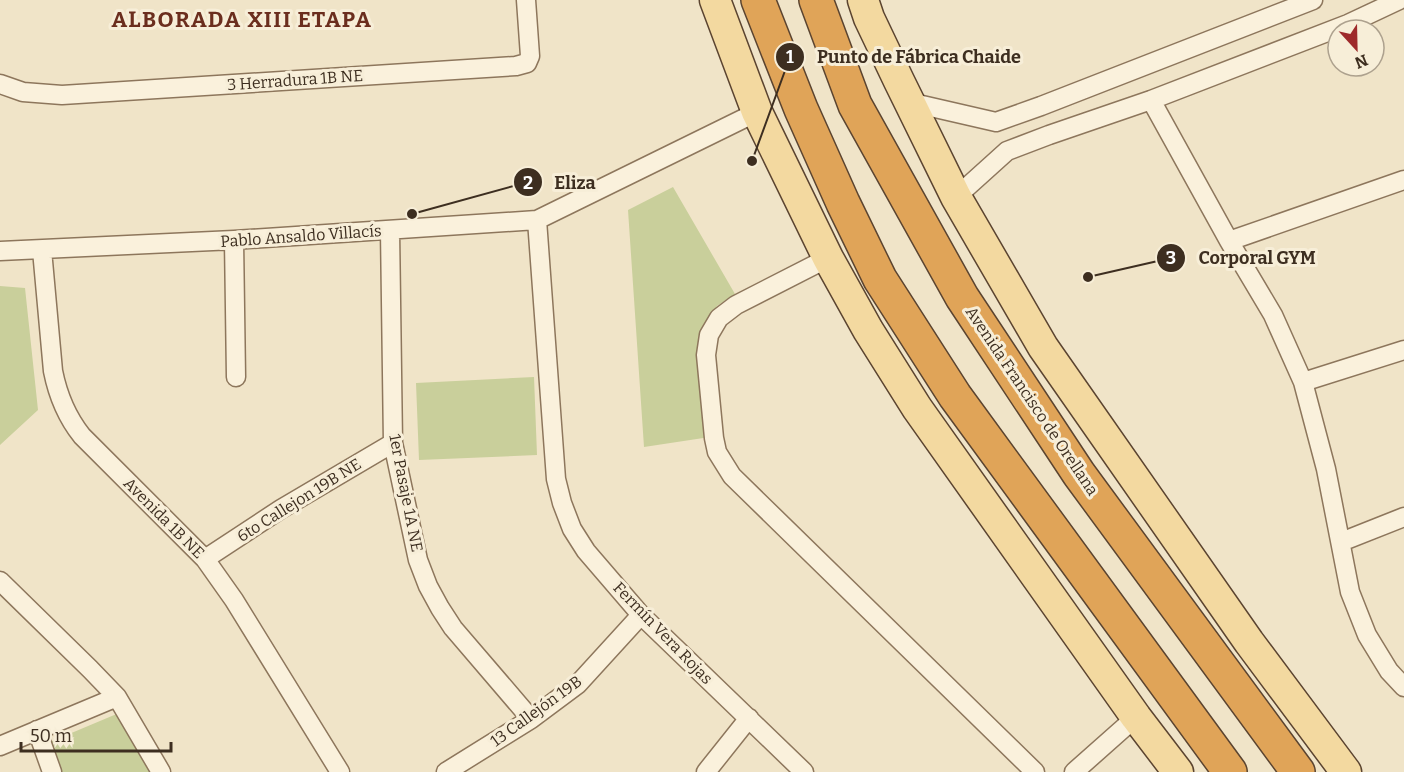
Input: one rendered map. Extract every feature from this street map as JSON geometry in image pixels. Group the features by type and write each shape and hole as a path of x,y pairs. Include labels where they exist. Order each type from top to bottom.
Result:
{"highway":[{"path":"758,0 801,109 880,279 955,396 1230,772"},
{"name":"Avenida Francisco de Orellana","path":"816,0 855,105 962,297 1079,474 1298,772"}],"main road":[{"path":"715,0 757,112 828,258 868,330 917,408 1136,717 1178,772"},
{"path":"863,0 869,18 956,197 1043,346 1243,633 1346,772"}],"street":[{"name":"3 Herradura 1B NE","path":"0,84 23,92 62,94 516,66 527,63 530,56 526,0"},
{"path":"909,102 996,122 1313,0"},
{"path":"956,197 1007,151 1151,100 1348,24 1399,0"},
{"path":"1151,100 1273,315 1303,382 1326,469 1350,592 1367,635 1389,671 1404,687"},
{"name":"Pablo Ansaldo Villacís","path":"0,251 234,240 537,220 757,112"},
{"path":"996,122 1007,151"},
{"path":"1229,241 1404,180"},
{"name":"Fermín Vera Rojas","path":"537,220 556,479 572,529 586,551 641,615 804,772"},
{"name":"1er Pasaje 1A NE","path":"390,230 393,443 418,560 428,586 453,628 531,719"},
{"path":"234,240 236,376"},
{"name":"Avenida 1B NE","path":"42,250 53,371 67,416 82,436 205,559 234,600 340,772"},
{"path":"828,258 736,305 719,318 709,334 706,355 717,452 732,476 1035,772"},
{"path":"1303,382 1404,350"},
{"name":"6to Callejon 19B NE","path":"205,559 281,509 393,443"},
{"path":"1341,542 1404,517"},
{"path":"0,581 117,697 161,772"},
{"name":"13 Callejón 19B","path":"446,772 531,719 578,684 641,615"},
{"path":"0,746 117,697"},
{"path":"1074,772 1136,717"},
{"path":"706,772 749,718"},
{"path":"37,730 52,772"}],"green space":[{"path":"673,187 735,294 717,306 709,320 710,437 644,447 628,210"},
{"path":"0,286 25,288 38,410 0,445"},
{"path":"534,377 537,455 419,460 416,383"},
{"path":"119,713 153,772 60,772 50,742"}],"place":[{"name":"Punto de Fábrica Chaide","path":"752,161"},
{"name":"Eliza","path":"412,214"},
{"name":"Corporal GYM","path":"1088,277"}],"district":[{"name":"ALBORADA XIII ETAPA","path":"242,19"}]}
